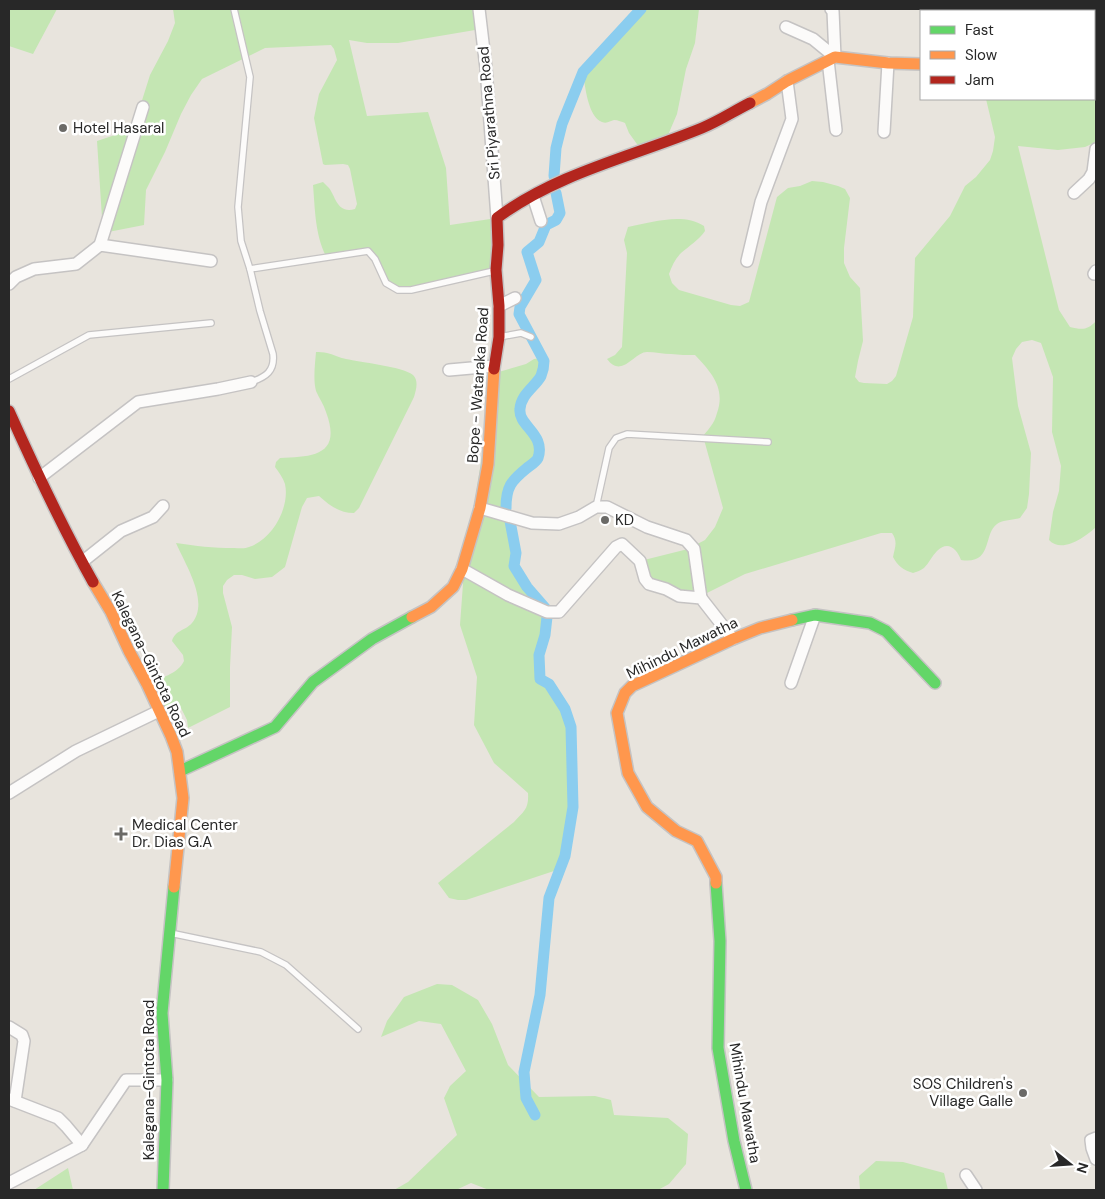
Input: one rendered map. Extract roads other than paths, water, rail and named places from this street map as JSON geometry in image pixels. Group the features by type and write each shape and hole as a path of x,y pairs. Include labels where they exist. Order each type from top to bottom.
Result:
{"street":[{"name":"Sri Piyarathna Road","path":"479,9 486,68 497,218"},
{"path":"831,9 833,11 831,58 836,130"},
{"path":"786,27 812,40 831,58"},
{"path":"497,218 509,209 562,180 704,126 767,94 831,58 920,64"},
{"path":"884,132 888,62"},
{"path":"748,261 761,202 792,119 788,81"},
{"path":"9,284 16,277 34,269 76,264 100,245 143,107"},
{"path":"1074,193 1093,182 1096,149"},
{"path":"533,196 541,221"},
{"name":"Bope - Wataraka Road","path":"180,771 275,727 313,682 372,639 431,607 453,587 462,569 480,508 488,464 494,366 499,337 496,270 498,245 497,218"},
{"path":"100,245 211,261"},
{"path":"499,306 515,298"},
{"path":"449,370 494,366"},
{"path":"39,478 138,402 251,382"},
{"name":"Kalegana-Gintota Road","path":"10,415 39,478 82,562 111,612 147,684 177,752 183,798 162,1013 167,1080 163,1190"},
{"path":"82,562 120,531 153,517 163,506"},
{"path":"480,508 532,523 559,524 579,517 596,506 607,507 647,527 686,540 694,549 701,598 733,639"},
{"path":"462,569 508,595 547,612 559,612 616,547 622,544 640,561 645,579 650,584 679,596 701,598"},
{"path":"791,683 815,616"},
{"name":"Mihindu Mawatha","path":"746,1190 734,1141 718,1048 720,941 716,877 696,841 676,831 647,807 628,773 617,713 625,693 632,686 760,628 815,616 870,623 886,631 935,683"},
{"path":"9,793 76,751 159,711"},
{"path":"9,1027 22,1034 24,1041 12,1100 58,1118 82,1145"},
{"path":"9,1183 82,1145 126,1080 167,1080"},
{"path":"1096,1138 1091,1140 1096,1159"},
{"path":"966,1174 976,1190"}],"lane":[{"path":"234,9 250,76 238,207 242,241 260,311 274,354 272,368 260,379 251,382"},
{"path":"250,269 368,251 376,259 386,283 398,290 411,290 496,270"},
{"path":"9,379 89,335 211,323"},
{"path":"499,337 521,333 531,338"},
{"path":"596,506 608,448 616,438 627,434 768,442"},
{"path":"170,933 261,952 286,965 358,1029"}],"waterway":[{"path":"554,176 556,148 562,124 583,72 641,9"},
{"path":"506,508 508,490 511,485 538,458 538,443 523,420 520,409 523,399 541,376 544,361 519,314 520,307 536,280 527,252 539,242 546,225 556,220 560,213 556,193"},
{"path":"510,521 516,553 514,566 527,587 547,610"},
{"path":"535,1115 526,1098 524,1072 540,995 549,898 565,856 573,807 571,727 565,709 549,684 540,679 539,655 545,635 547,617"}],"place":[{"name":"Hotel Hasaral","path":"63,128"},
{"name":"KD","path":"605,520"},
{"name":"Medical Center Dr. Dias G.A","path":"121,834"},
{"name":"SOS Children's Village Galle","path":"1023,1093"}]}
